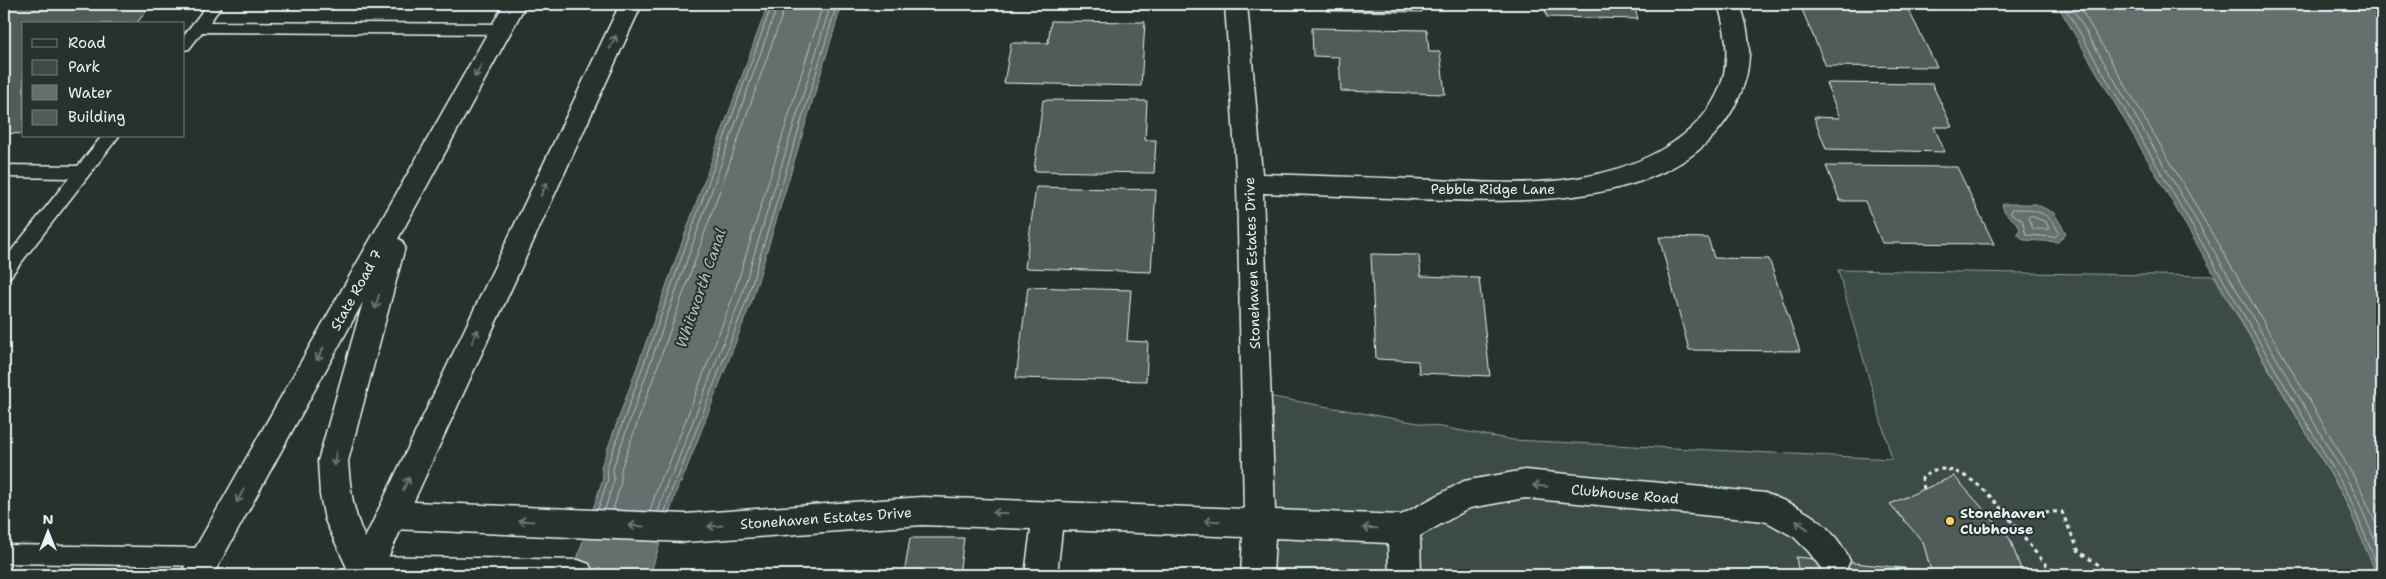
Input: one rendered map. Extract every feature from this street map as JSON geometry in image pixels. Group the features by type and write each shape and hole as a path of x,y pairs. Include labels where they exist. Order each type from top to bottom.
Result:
{"street":[{"name":"State Road 7","path":"205,569 515,4"},
{"path":"364,573 631,4"},
{"name":"Stonehaven Estates Drive","path":"1236,4 1250,183 1260,522 1257,575"},
{"name":"Pebble Ridge Lane","path":"1250,183 1551,192 1602,184 1647,169 1684,148 1713,122 1732,92 1740,61 1738,29 1729,4"},
{"path":"364,573 340,520 335,495 333,461 404,204"},
{"name":"Clubhouse Road","path":"1404,529 1464,495 1525,484 1765,507 1789,515 1809,530 1824,545 1834,561"},
{"name":"Stonehaven Estates Drive","path":"392,515 685,528 922,510 1260,522"},
{"path":"1041,575 1048,515"},
{"path":"1260,522 1404,529 1405,575"},
{"path":"364,573 567,575"}],"lane":[{"path":"185,44 216,4"},
{"path":"198,27 502,29"},
{"path":"4,272 109,138"},
{"path":"4,171 82,172"},
{"path":"4,554 205,569"}],"path":[{"path":"1924,490 1922,478 1927,472 1940,469 1968,479 1980,486 2004,511 2047,567 2058,575"},
{"path":"2004,511 2062,512 2079,552 2102,567 2100,575"}],"green space":[{"path":"1838,270 2214,276 2345,499 2377,575 1257,575 1260,522 1256,394 1513,440 1892,459"}],"water":[{"name":"Whitworth Canal","path":"768,4 842,4 752,300 681,483 679,483 650,575 572,575 603,478 601,467"},
{"path":"2057,4 2382,4 2382,575 2377,575 2345,499"},
{"path":"2003,204 2036,204 2054,213 2066,233 2058,242 2024,240 2017,234 2020,229 2003,209"}],"building":[{"path":"4,4 152,4 138,22 22,22 22,134 4,133"},
{"path":"1025,4 1121,4 1121,6"},
{"path":"1326,4 1421,4 1422,12 1327,11"},
{"path":"1544,4 1634,4 1638,19 1547,17"},
{"path":"1800,5 1906,5 1937,67 1826,66"},
{"path":"1051,21 1145,22 1141,86 1004,83 1011,43 1048,43"},
{"path":"1312,28 1427,30 1429,52 1440,52 1445,94 1341,91 1339,57 1313,56"},
{"path":"1826,83 1932,84 1952,127 1934,127 1945,152 1826,149 1814,117 1840,118"},
{"path":"1043,100 1147,101 1145,140 1156,140 1154,173 1034,171"},
{"path":"1826,166 1957,167 1994,244 1882,243 1865,201 1840,201"},
{"path":"1036,187 1156,190 1151,272 1025,268"},
{"path":"1659,237 1708,238 1714,258 1769,259 1800,351 1689,350"},
{"path":"1371,254 1419,255 1421,276 1479,278 1490,376 1419,373 1418,361 1376,359"},
{"path":"1028,287 1131,290 1127,341 1148,342 1146,381 1016,378"},
{"name":"Stonehaven Clubhouse","path":"1954,476 2010,539 2023,575 1799,575 1796,557 1931,571 1923,542 1890,504"},
{"path":"910,538 964,538 959,575 904,575"}],"place":[{"name":"Stonehaven Clubhouse","path":"1950,521"}]}
